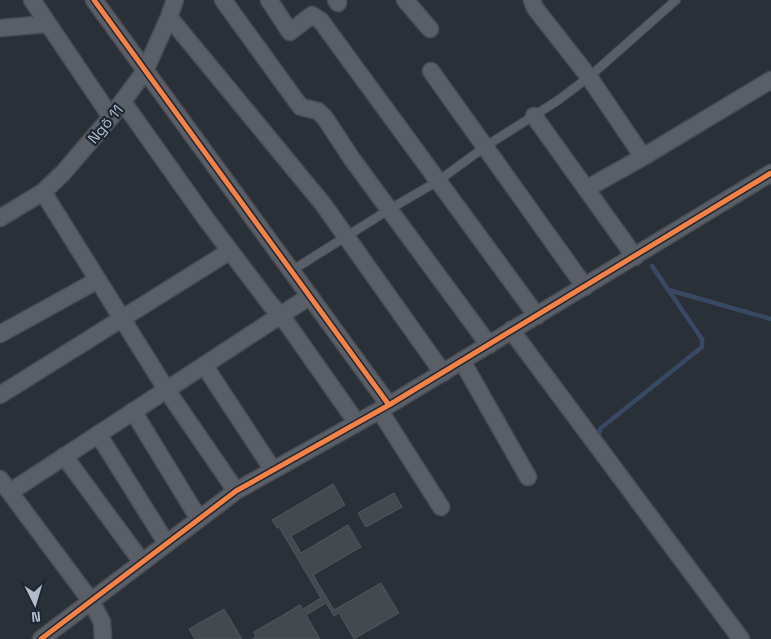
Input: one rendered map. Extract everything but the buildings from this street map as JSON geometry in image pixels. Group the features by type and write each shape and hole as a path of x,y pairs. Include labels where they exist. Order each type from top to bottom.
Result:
{"street":[{"path":"32,0 111,117"},
{"path":"94,0 310,296 384,408 440,507"},
{"name":"Ngõ 11","path":"0,218 43,192 63,173 111,117 145,71 175,0"},
{"path":"223,0 297,102 305,109 318,111 325,118 352,159 489,345"},
{"path":"269,0 290,32 312,15 321,21 537,316"},
{"path":"405,0 430,29"},
{"path":"532,0 535,8 589,77 643,157"},
{"path":"169,16 322,204 442,373"},
{"path":"0,28 48,24"},
{"path":"432,71 585,287"},
{"path":"586,189 771,80"},
{"path":"123,102 230,251 271,305 281,315 356,424"},
{"path":"534,116 635,257"},
{"path":"41,639 236,491 384,408 771,173"},
{"path":"43,192 166,390 236,491"},
{"path":"0,395 230,251"},
{"path":"0,334 98,280"},
{"path":"103,639 102,622 91,602 5,485 64,456 310,296"},
{"path":"511,330 741,639"},
{"path":"462,361 528,477"},
{"path":"204,365 273,470"},
{"path":"133,411 199,519"},
{"path":"98,434 167,544"},
{"path":"64,456 142,562"}],"lane":[{"path":"291,270 438,181 486,146 557,101 589,77 600,65 676,0"}],"waterway":[{"path":"599,437 601,428 702,347 702,339 652,266"},
{"path":"669,290 771,319"}],"cycle path":[{"path":"94,0 389,405"},
{"path":"41,639 236,491 389,405 771,173"}]}
